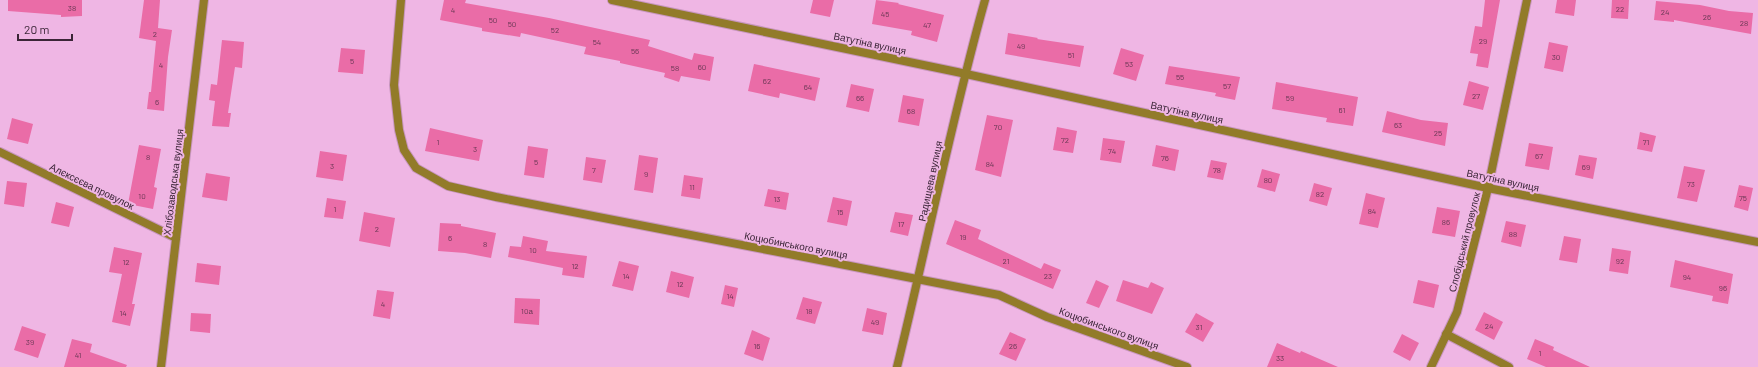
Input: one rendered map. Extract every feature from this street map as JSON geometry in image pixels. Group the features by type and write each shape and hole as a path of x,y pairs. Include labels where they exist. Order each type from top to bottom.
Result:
{"street":[{"name":"Хлібозаводська вулиця","path":"161,367 204,0"},
{"name":"Коцюбинського вулиця","path":"401,0 394,85 399,130 404,150 416,168 448,186 496,198 919,278 999,295 1047,317 1187,367"},
{"name":"Ватутіна вулиця","path":"612,0 964,73 1488,188 1758,242"},
{"name":"Радищева вулиця","path":"897,367 919,278 964,73 985,0"},
{"name":"Слобідський провулок","path":"1431,367 1457,312 1488,188 1527,0"},
{"name":"Алєксєєва провулок","path":"0,152 176,238"},
{"path":"1446,334 1509,367"}],"building":[{"path":"8,0 82,0 82,16 61,17 61,15 8,11"},
{"path":"144,0 160,0 158,28 172,30 168,57 164,111 147,109 149,92 151,92 156,41 139,38"},
{"path":"444,0 466,0 465,3 549,18 650,40 648,46 692,60 694,53 714,57 710,81 681,76 679,82 664,77 665,73 620,63 620,61 584,54 586,47 521,33 520,37 482,31 482,28 440,20"},
{"path":"813,0 834,0 830,17 810,13"},
{"path":"876,0 899,3 898,4 944,15 937,42 911,35 912,31 872,24"},
{"path":"1485,0 1500,0 1488,68 1476,66 1478,54 1470,53 1475,26 1482,27"},
{"path":"1557,0 1576,0 1574,16 1555,13"},
{"path":"1612,0 1629,0 1628,19 1611,18"},
{"path":"1656,1 1700,5 1729,11 1753,13 1751,34 1674,20 1674,22 1654,20"},
{"path":"1008,33 1084,46 1080,67 1005,54"},
{"path":"222,40 244,42 242,68 235,67 228,113 231,113 229,127 212,126 215,101 209,100 211,84 217,85"},
{"path":"1549,42 1568,46 1563,72 1544,68"},
{"path":"341,48 365,50 363,74 338,72"},
{"path":"1121,48 1144,55 1136,81 1113,74"},
{"path":"754,64 820,78 815,101 780,93 779,98 748,91"},
{"path":"1169,66 1240,77 1235,100 1215,96 1216,93 1165,84"},
{"path":"1469,81 1489,87 1483,110 1463,105"},
{"path":"1276,82 1358,97 1353,126 1326,122 1327,118 1272,109"},
{"path":"851,84 874,89 869,112 846,107"},
{"path":"903,95 924,99 919,126 898,122"},
{"path":"1387,111 1421,120 1448,123 1445,146 1382,132"},
{"path":"987,115 1013,120 1001,177 975,170"},
{"path":"12,118 33,124 28,144 7,139"},
{"path":"1057,127 1077,131 1073,153 1053,150"},
{"path":"430,128 483,140 479,161 425,151"},
{"path":"1640,132 1656,136 1652,152 1637,149"},
{"path":"1103,138 1125,141 1121,163 1100,160"},
{"path":"1529,143 1553,147 1549,170 1525,166"},
{"path":"139,145 161,149 154,187 157,188 153,209 128,204"},
{"path":"1156,145 1179,150 1175,171 1152,166"},
{"path":"528,146 548,149 544,178 524,175"},
{"path":"320,151 347,155 343,181 316,177"},
{"path":"639,155 658,158 653,193 634,190"},
{"path":"1579,155 1597,158 1593,179 1575,175"},
{"path":"586,157 606,160 602,183 583,180"},
{"path":"1211,160 1227,163 1223,180 1207,177"},
{"path":"1684,166 1705,170 1697,202 1677,198"},
{"path":"1262,169 1280,174 1275,192 1257,187"},
{"path":"206,173 230,177 227,201 202,197"},
{"path":"684,175 703,178 700,199 681,196"},
{"path":"7,181 27,183 24,207 4,204"},
{"path":"1314,183 1332,188 1327,206 1309,201"},
{"path":"1739,185 1753,188 1748,211 1734,207"},
{"path":"768,189 789,193 786,210 764,206"},
{"path":"1366,193 1385,198 1378,228 1359,224"},
{"path":"833,197 852,201 847,226 827,222"},
{"path":"327,198 346,201 343,219 324,217"},
{"path":"56,202 74,207 69,227 51,223"},
{"path":"1437,207 1460,211 1455,237 1432,233"},
{"path":"364,212 395,218 390,247 359,241"},
{"path":"895,212 913,215 908,236 890,232"},
{"path":"955,220 981,230 978,239 1041,269 1044,263 1061,270 1053,289 946,244"},
{"path":"1506,221 1526,225 1521,247 1501,242"},
{"path":"440,223 461,224 461,226 496,233 491,258 465,253 438,251"},
{"path":"523,236 548,241 546,251 587,256 584,278 562,275 563,268 508,257 510,246 521,247"},
{"path":"1564,236 1581,239 1577,263 1559,260"},
{"path":"114,247 142,253 132,304 135,304 130,326 112,322 122,274 109,272"},
{"path":"1612,248 1631,251 1628,274 1609,271"},
{"path":"1675,260 1733,274 1728,304 1712,301 1713,296 1670,287"},
{"path":"619,261 639,266 633,291 612,286"},
{"path":"197,263 221,266 219,285 195,282"},
{"path":"671,271 694,277 689,298 666,292"},
{"path":"1096,280 1109,286 1099,308 1086,303"},
{"path":"1123,280 1148,288 1151,282 1164,288 1152,314 1116,301"},
{"path":"1418,280 1439,285 1434,308 1413,303"},
{"path":"725,285 738,288 734,307 721,304"},
{"path":"377,290 394,292 390,319 373,316"},
{"path":"803,297 822,302 815,324 796,319"},
{"path":"515,298 540,299 539,325 514,323"},
{"path":"867,308 887,313 883,335 862,331"},
{"path":"1484,312 1503,322 1494,340 1475,330"},
{"path":"191,313 211,314 210,333 190,331"},
{"path":"1196,313 1214,323 1203,342 1185,332"},
{"path":"22,326 46,334 38,358 14,350"},
{"path":"752,330 770,338 763,361 744,354"},
{"path":"1010,332 1026,339 1016,361 999,354"},
{"path":"1402,334 1419,343 1410,361 1393,352"},
{"path":"72,339 92,344 90,352 127,365 126,367 64,367"},
{"path":"1535,339 1554,347 1553,350 1590,367 1546,367 1527,359"},
{"path":"1277,343 1300,353 1301,351 1338,367 1267,367"}]}
